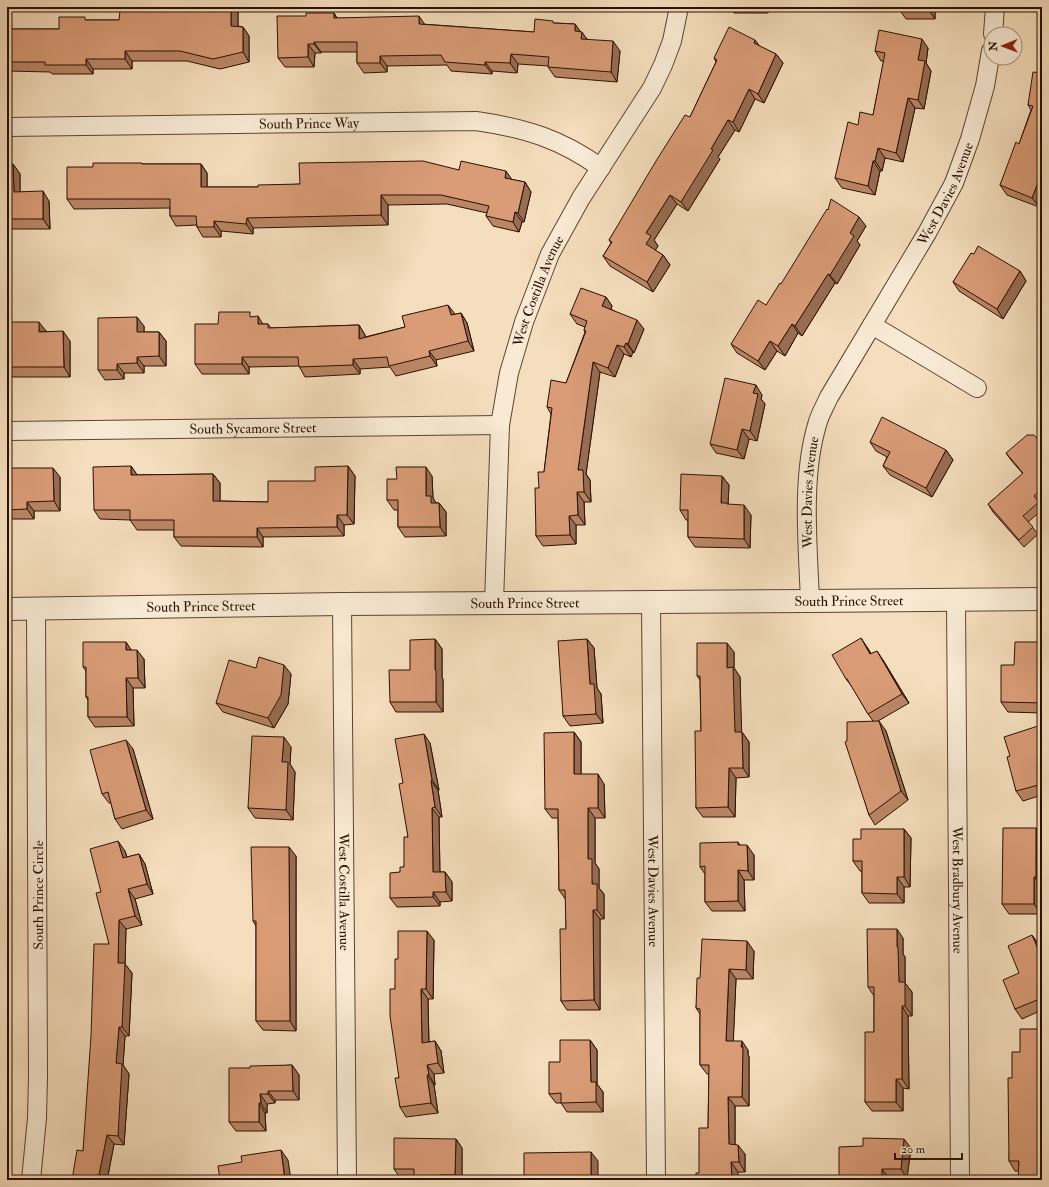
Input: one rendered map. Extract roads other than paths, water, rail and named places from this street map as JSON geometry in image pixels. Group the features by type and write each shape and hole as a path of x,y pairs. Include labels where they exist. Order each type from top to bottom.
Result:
{"street":[{"name":"West Costilla Avenue","path":"494,603 500,425 509,373 524,322 550,254 581,198 652,88 672,41 679,7"},
{"path":"994,26 995,7"},
{"name":"West Davies Avenue","path":"810,601 807,490 811,454 817,425 829,397 927,233 954,183 970,139 985,86 988,66"},
{"name":"South Prince Way","path":"7,127 476,121 507,126 542,135 584,156 601,168"},
{"path":"872,325 977,388"},
{"name":"South Sycamore Street","path":"7,431 500,425"},
{"name":"South Prince Street","path":"7,609 342,604 1042,598"},
{"name":"West Bradbury Avenue","path":"956,599 960,1180"},
{"name":"West Davies Avenue","path":"651,602 656,1180"},
{"name":"West Costilla Avenue","path":"342,604 348,1180"},
{"name":"South Prince Circle","path":"31,1180 37,1118 38,1077 36,609"}]}
